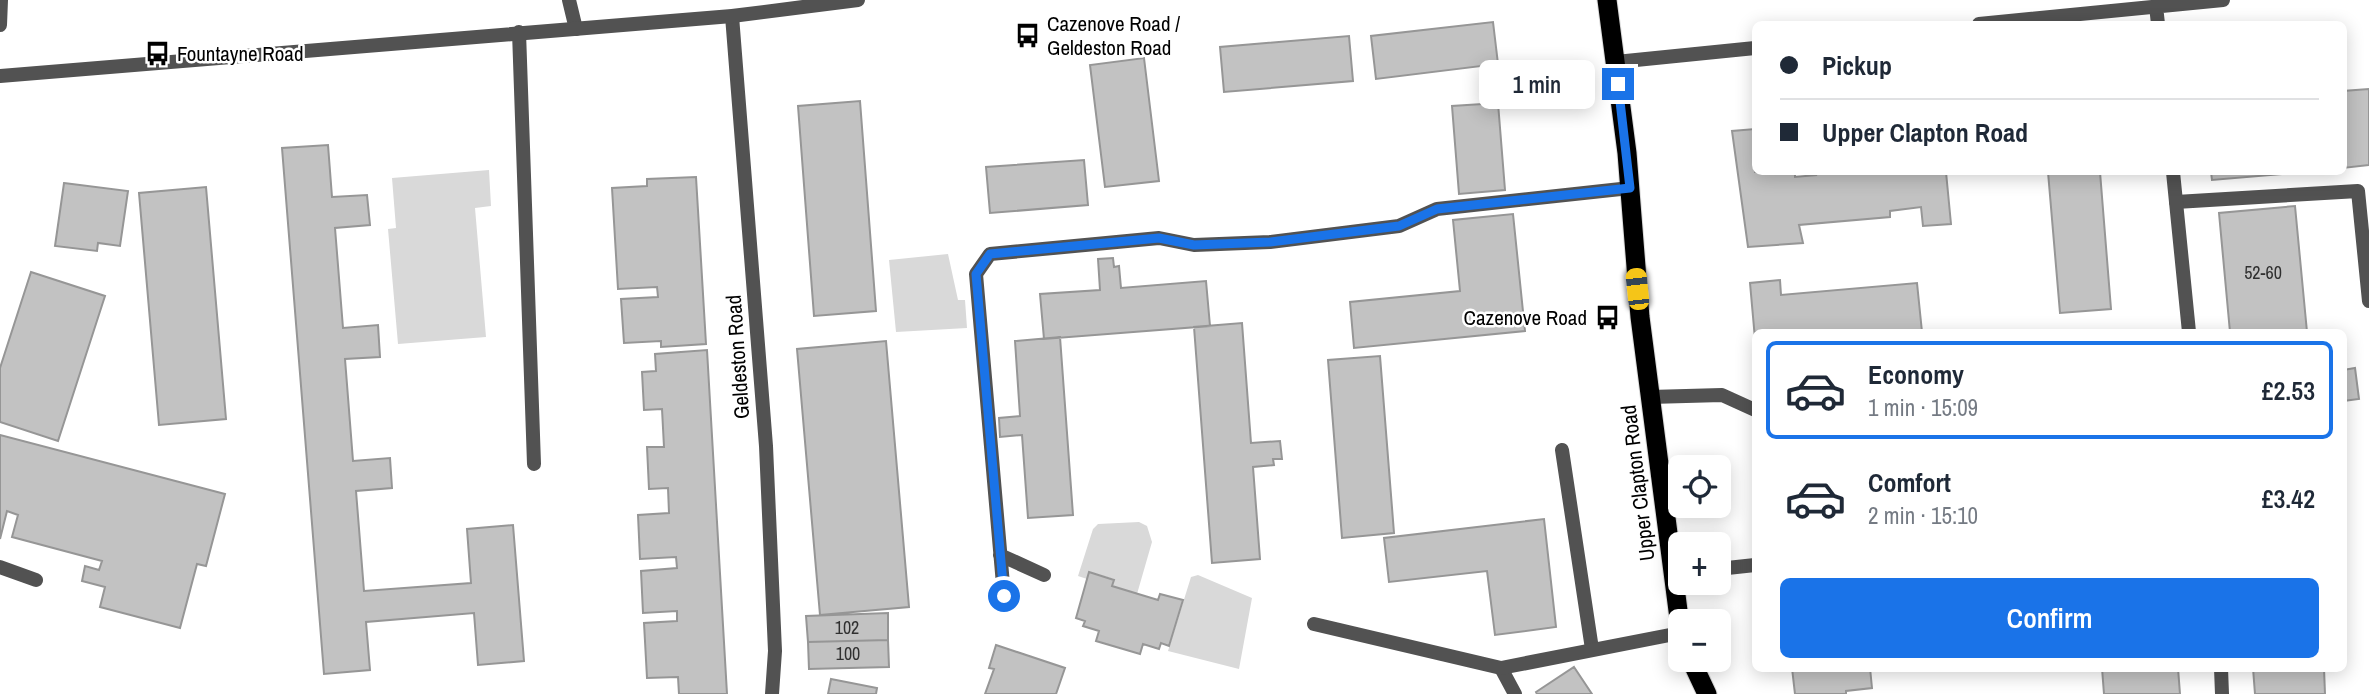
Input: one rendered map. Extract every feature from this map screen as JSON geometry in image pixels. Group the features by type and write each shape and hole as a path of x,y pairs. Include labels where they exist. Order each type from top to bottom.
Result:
{"highway":[{"name":"Upper Clapton Road","path":"1607,0 1630,188 1637,289 1670,532"},
{"path":"1697,672 1707,694"}],"street":[{"path":"0,25 1,0"},
{"path":"569,0 576,29"},
{"path":"0,76 360,49 519,32 732,16 858,0"},
{"path":"2008,21 2223,0"},
{"path":"2156,6 2158,21"},
{"name":"Geldeston Road","path":"732,16 766,446 775,651 772,694"},
{"path":"519,32 534,464"},
{"path":"1616,62 1752,48"},
{"path":"2173,175 2189,329"},
{"path":"1004,596 976,274 990,254 1159,238 1194,245 1270,242 1399,226 1437,209 1630,188"},
{"path":"2176,202 2358,191 2369,301"},
{"path":"1650,397 1722,395 1752,409"},
{"path":"1562,450 1592,649"},
{"path":"1000,555 1044,575"},
{"path":"1731,568 1752,565"},
{"path":"0,567 36,580"},
{"path":"1314,625 1501,668 1668,635"},
{"path":"1501,668 1515,694"},
{"path":"2221,672 2222,694"}],"shaded area":[{"path":"489,170 491,206 475,208 486,337 398,344 388,229 396,228 392,178"},
{"path":"948,254 958,300 965,300 967,328 896,332 889,260"},
{"path":"1139,522 1147,526 1152,542 1137,594 1112,586 1114,579 1090,572 1087,579 1078,576 1093,529 1098,524"},
{"path":"1198,575 1252,598 1239,669 1168,651 1191,577"}],"building":[{"path":"1493,22 1498,64 1376,79 1371,36"},
{"path":"1349,36 1353,81 1224,92 1220,47"},
{"path":"1144,58 1159,181 1105,187 1090,65"},
{"path":"2369,89 2369,165 2347,168 2347,91"},
{"path":"860,101 876,311 814,316 798,106"},
{"path":"1498,103 1505,190 1459,194 1452,106"},
{"path":"1752,129 1752,175 1946,175 1951,224 1923,226 1921,207 1890,211 1890,217 1799,225 1803,243 1748,247 1732,131"},
{"path":"328,145 332,197 367,195 370,225 335,228 343,328 378,325 380,357 345,359 353,461 390,458 392,488 356,491 364,591 471,583 467,529 513,525 524,661 478,665 474,613 366,622 370,670 324,674 282,148"},
{"path":"1084,160 1088,205 990,213 986,167"},
{"path":"2048,175 2100,175 2111,309 2060,313"},
{"path":"2211,175 2271,175 2212,180"},
{"path":"696,177 706,344 661,347 661,341 624,343 621,299 658,297 657,287 618,289 612,188 647,186 647,179"},
{"path":"64,183 128,191 120,246 98,243 97,251 55,246"},
{"path":"206,187 226,419 159,425 139,193"},
{"path":"2295,206 2307,329 2230,329 2219,213"},
{"path":"1513,214 1525,331 1354,348 1350,302 1460,291 1453,220"},
{"path":"1113,258 1114,267 1119,266 1121,288 1206,281 1210,326 1044,339 1040,294 1100,290 1098,259"},
{"path":"31,272 105,296 58,441 0,422 0,368"},
{"path":"1780,280 1781,295 1917,283 1922,329 1754,329 1750,283"},
{"path":"1242,323 1251,443 1280,441 1282,459 1273,459 1274,465 1253,467 1260,559 1212,563 1194,327"},
{"path":"1060,337 1073,515 1028,518 1022,435 1000,437 999,418 1020,416 1015,341"},
{"path":"886,341 909,607 820,615 797,349"},
{"path":"707,350 727,694 679,694 678,677 647,678 644,623 677,621 677,611 643,613 641,571 677,568 676,557 640,559 638,515 669,513 668,488 649,489 647,447 664,447 662,409 644,410 642,372 656,371 655,354"},
{"path":"1380,356 1394,533 1342,538 1328,360"},
{"path":"2355,368 2359,399 2347,400 2347,369"},
{"path":"0,435 225,494 206,566 197,564 180,628 100,607 105,587 82,581 85,566 99,570 102,561 12,537 18,515 7,511 0,539"},
{"path":"1544,519 1556,627 1495,635 1487,571 1389,582 1384,538"},
{"path":"1089,572 1114,580 1112,586 1158,600 1160,594 1183,600 1169,646 1161,643 1159,649 1143,644 1140,654 1096,641 1099,631 1083,626 1085,621 1076,618"},
{"path":"888,613 888,640 808,642 806,616"},
{"path":"888,640 889,667 809,669 808,642"},
{"path":"996,645 1065,668 1056,694 985,694 994,669 989,668"},
{"path":"1574,667 1592,694 1537,694 1536,692"},
{"path":"1792,672 1870,672 1872,688 1846,691 1846,694 1795,694"},
{"path":"2102,672 2178,672 2180,694 2104,694"},
{"path":"2253,672 2324,672 2325,694 2255,694"},
{"path":"831,679 877,688 876,694 828,694"}],"place":[{"name":"Cazenove Road / Geldeston Road","path":"1027,36"},
{"name":"Fountayne Road","path":"157,54"},
{"name":"Cazenove Road","path":"1607,318"}],"route":[{"path":"1004,596 976,274 990,254 1159,238 1194,245 1270,242 1399,226 1437,209 1630,188 1618,84"}]}
